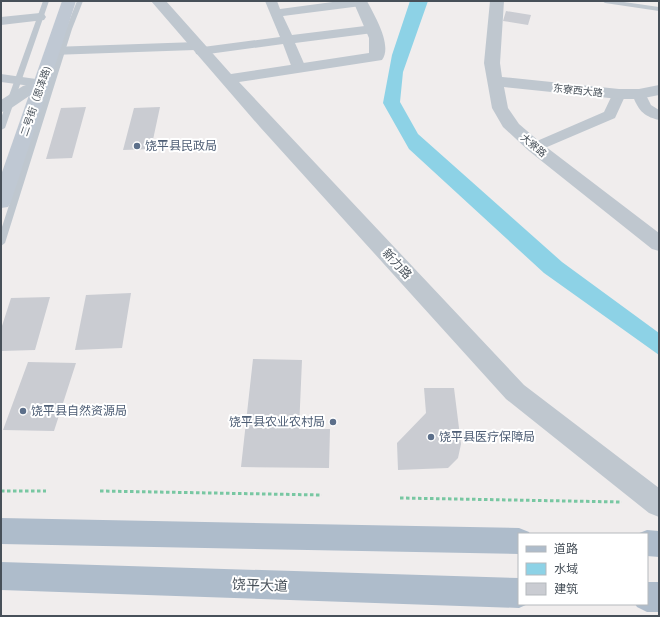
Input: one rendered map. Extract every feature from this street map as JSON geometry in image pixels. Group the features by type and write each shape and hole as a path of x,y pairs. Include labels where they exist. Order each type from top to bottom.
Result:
{"main road":[{"name":"二号街（恩泽路)","path":"1,164 21,94 60,1"},
{"name":"二号街（恩泽路)","path":"1,202 21,94 57,51 69,1"},
{"path":"1,531 518,541"},
{"path":"648,543 659,544"},
{"name":"饶平大道","path":"1,576 518,592"},
{"path":"648,596 659,597"}],"street":[{"name":"新力路","path":"158,1 227,79 516,392 659,504"},
{"name":"大寮路","path":"497,1 492,63 500,108 512,127 535,147 659,244"},
{"path":"227,79 377,57 377,38 360,2 274,7 299,68"},
{"path":"1,22 40,17"},
{"path":"57,51 199,48 288,40 373,29"},
{"path":"1,78 21,94"},
{"name":"东寮西大路","path":"496,81 619,94 639,94 659,90"},
{"path":"535,147 610,115 619,94"},
{"path":"639,94 645,108 659,116"}],"lane":[{"path":"1,128 21,94 40,17 46,1"},
{"path":"1,243 57,51 80,1"},
{"path":"605,1 659,9"}],"path":[{"path":"1,491 46,491"},
{"path":"100,491 322,495"},
{"path":"400,498 625,502"}],"water":[{"path":"410,1 428,1 403,72 400,102 418,134 562,262 659,333 659,355 544,273 409,149 383,103 392,55"}],"building":[{"path":"506,11 531,15 528,25 503,21"},
{"path":"86,107 72,158 46,159 61,108"},
{"path":"160,107 151,149 123,150 134,108"},
{"path":"131,293 122,348 75,350 86,295"},
{"path":"50,297 35,350 1,351 1,329 11,298"},
{"path":"253,359 302,360 299,429 330,429 329,468 241,467"},
{"path":"28,362 76,363 54,431 3,430"},
{"path":"424,388 454,388 461,444 458,458 448,468 398,470 397,443 426,413"}],"place":[{"name":"饶平县民政局","path":"137,146"},
{"name":"饶平县自然资源局","path":"23,411"},
{"name":"饶平县农业农村局","path":"333,422"},
{"name":"饶平县医疗保障局","path":"431,437"}]}
